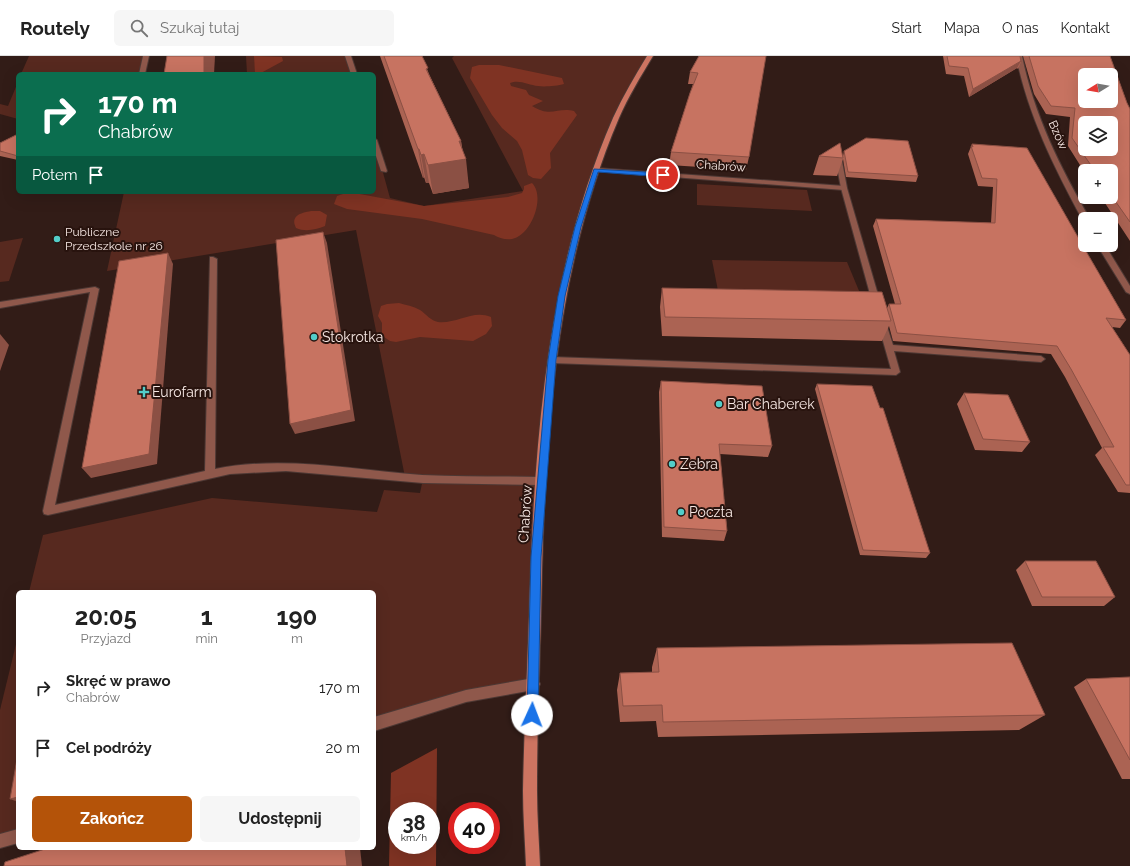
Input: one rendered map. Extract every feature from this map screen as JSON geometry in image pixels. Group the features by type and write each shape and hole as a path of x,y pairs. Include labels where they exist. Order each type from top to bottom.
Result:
{"street":[{"path":"142,72 146,56"},
{"path":"348,56 353,72"},
{"name":"Chabrów","path":"533,866 530,793 534,684 536,557 552,360 562,296 578,227 596,170 617,117 649,56"},
{"name":"Bzów","path":"1019,56 1025,83 1041,128 1082,212"},
{"path":"376,146 384,171"},
{"path":"552,360 896,372 844,188 836,146"},
{"name":"Chabrów","path":"596,170 844,188"},
{"path":"1105,252 1130,292"},
{"path":"210,474 213,259"},
{"path":"0,305 95,289 48,511 230,470 286,467 423,479 541,481"},
{"path":"889,348 1041,359"},
{"path":"376,723 466,696 534,684"},
{"path":"0,842 16,837"}],"shaded area":[{"path":"29,56 146,56 142,72 22,72"},
{"path":"246,56 348,56 353,72 247,72"},
{"path":"254,56 282,57 283,61 263,72 255,72"},
{"path":"454,56 650,56 628,94 590,187 552,360 534,684 376,724 376,590 29,590 43,535 212,498 377,512 384,490 420,493 423,479 405,477 356,230 107,271 124,194 376,194 376,147 390,198 424,206 523,191 452,58"},
{"path":"479,65 499,65 562,78 564,84 554,86 541,86 517,82 510,83 511,86 526,90 529,95 543,101 532,106 549,112 563,110 574,111 577,115 550,153 551,168 541,179 533,178 528,175 522,150 517,141 502,128 492,115 470,78 472,67"},
{"path":"16,87 16,118 0,114 0,104 8,106"},
{"path":"532,183 536,189 537,206 530,224 525,231 512,239 422,219 347,209 334,204 337,196 343,194 360,194 424,206 508,197 522,193 524,186"},
{"path":"697,184 807,190 812,211 697,205"},
{"path":"311,211 320,211 327,215 325,226 310,230 296,228 294,224 295,218 300,214"},
{"path":"23,238 9,281 0,282 0,242"},
{"path":"712,260 847,262 862,298 719,296"},
{"path":"399,303 417,309 438,322 484,315 491,317 492,326 486,334 473,341 420,337 396,342 390,341 384,337 382,333 382,323 378,316 381,306"},
{"path":"16,644 16,837 0,841 0,710"},
{"path":"437,748 437,802 390,802 391,773"},
{"path":"389,854 436,854 436,866 389,866"}],"building":[{"path":"167,56 204,56 204,72 164,72"},
{"path":"384,56 422,56 428,68 426,69 461,141 459,141 466,159 428,165 424,154 421,155 418,149"},
{"path":"699,56 766,56 749,157 671,152 698,73 690,72"},
{"path":"947,56 1020,56 1021,61 973,89 968,68 949,66"},
{"path":"1029,56 1110,56 1114,68 1078,68 1078,108 1118,108 1118,78 1130,109 1130,222 1117,204 1118,164 1090,164 1085,156 1118,156 1118,116 1078,116 1078,147 1072,138 1075,108 1051,106 1038,86"},
{"path":"16,135 16,155 0,151 0,143"},
{"path":"866,138 908,141 918,176 848,172 844,151"},
{"path":"840,143 843,158 819,156"},
{"path":"972,144 1027,148 1078,237 1078,252 1087,252 1126,320 1106,318 1130,355 1130,485 1126,485 1103,447 1114,447 1057,346 897,333 889,304 901,304 876,219 995,223 997,179 982,178 971,146 973,147"},
{"name":"Stokrotka","path":"323,232 351,410 290,424 276,240"},
{"path":"168,253 149,454 82,468 119,261"},
{"path":"662,288 882,292 891,321 665,317"},
{"path":"661,381 762,386 772,446 719,444 727,531 664,527"},
{"path":"817,384 872,386 880,408 883,408 930,553 863,550"},
{"path":"964,393 1008,395 1030,442 983,439"},
{"path":"1025,561 1096,561 1115,597 1042,597"},
{"path":"1012,643 1045,715 663,722 662,705 623,706 620,673 659,672 657,648"},
{"path":"1130,677 1130,760 1086,679"},
{"path":"16,765 16,798 10,799"},
{"path":"42,850 345,850 347,866 4,866 5,862"}],"place":[{"name":"Publiczne Przedszkole nr 26","path":"57,239"},
{"name":"Stokrotka","path":"314,337"},
{"name":"Eurofarm","path":"144,392"},
{"name":"Bar Chaberek","path":"719,404"},
{"name":"Zebra","path":"672,464"},
{"name":"Poczta","path":"681,512"}],"route":[{"path":"532,715 534,684 536,557 547,404 562,296 578,227 596,170 663,175"}]}
